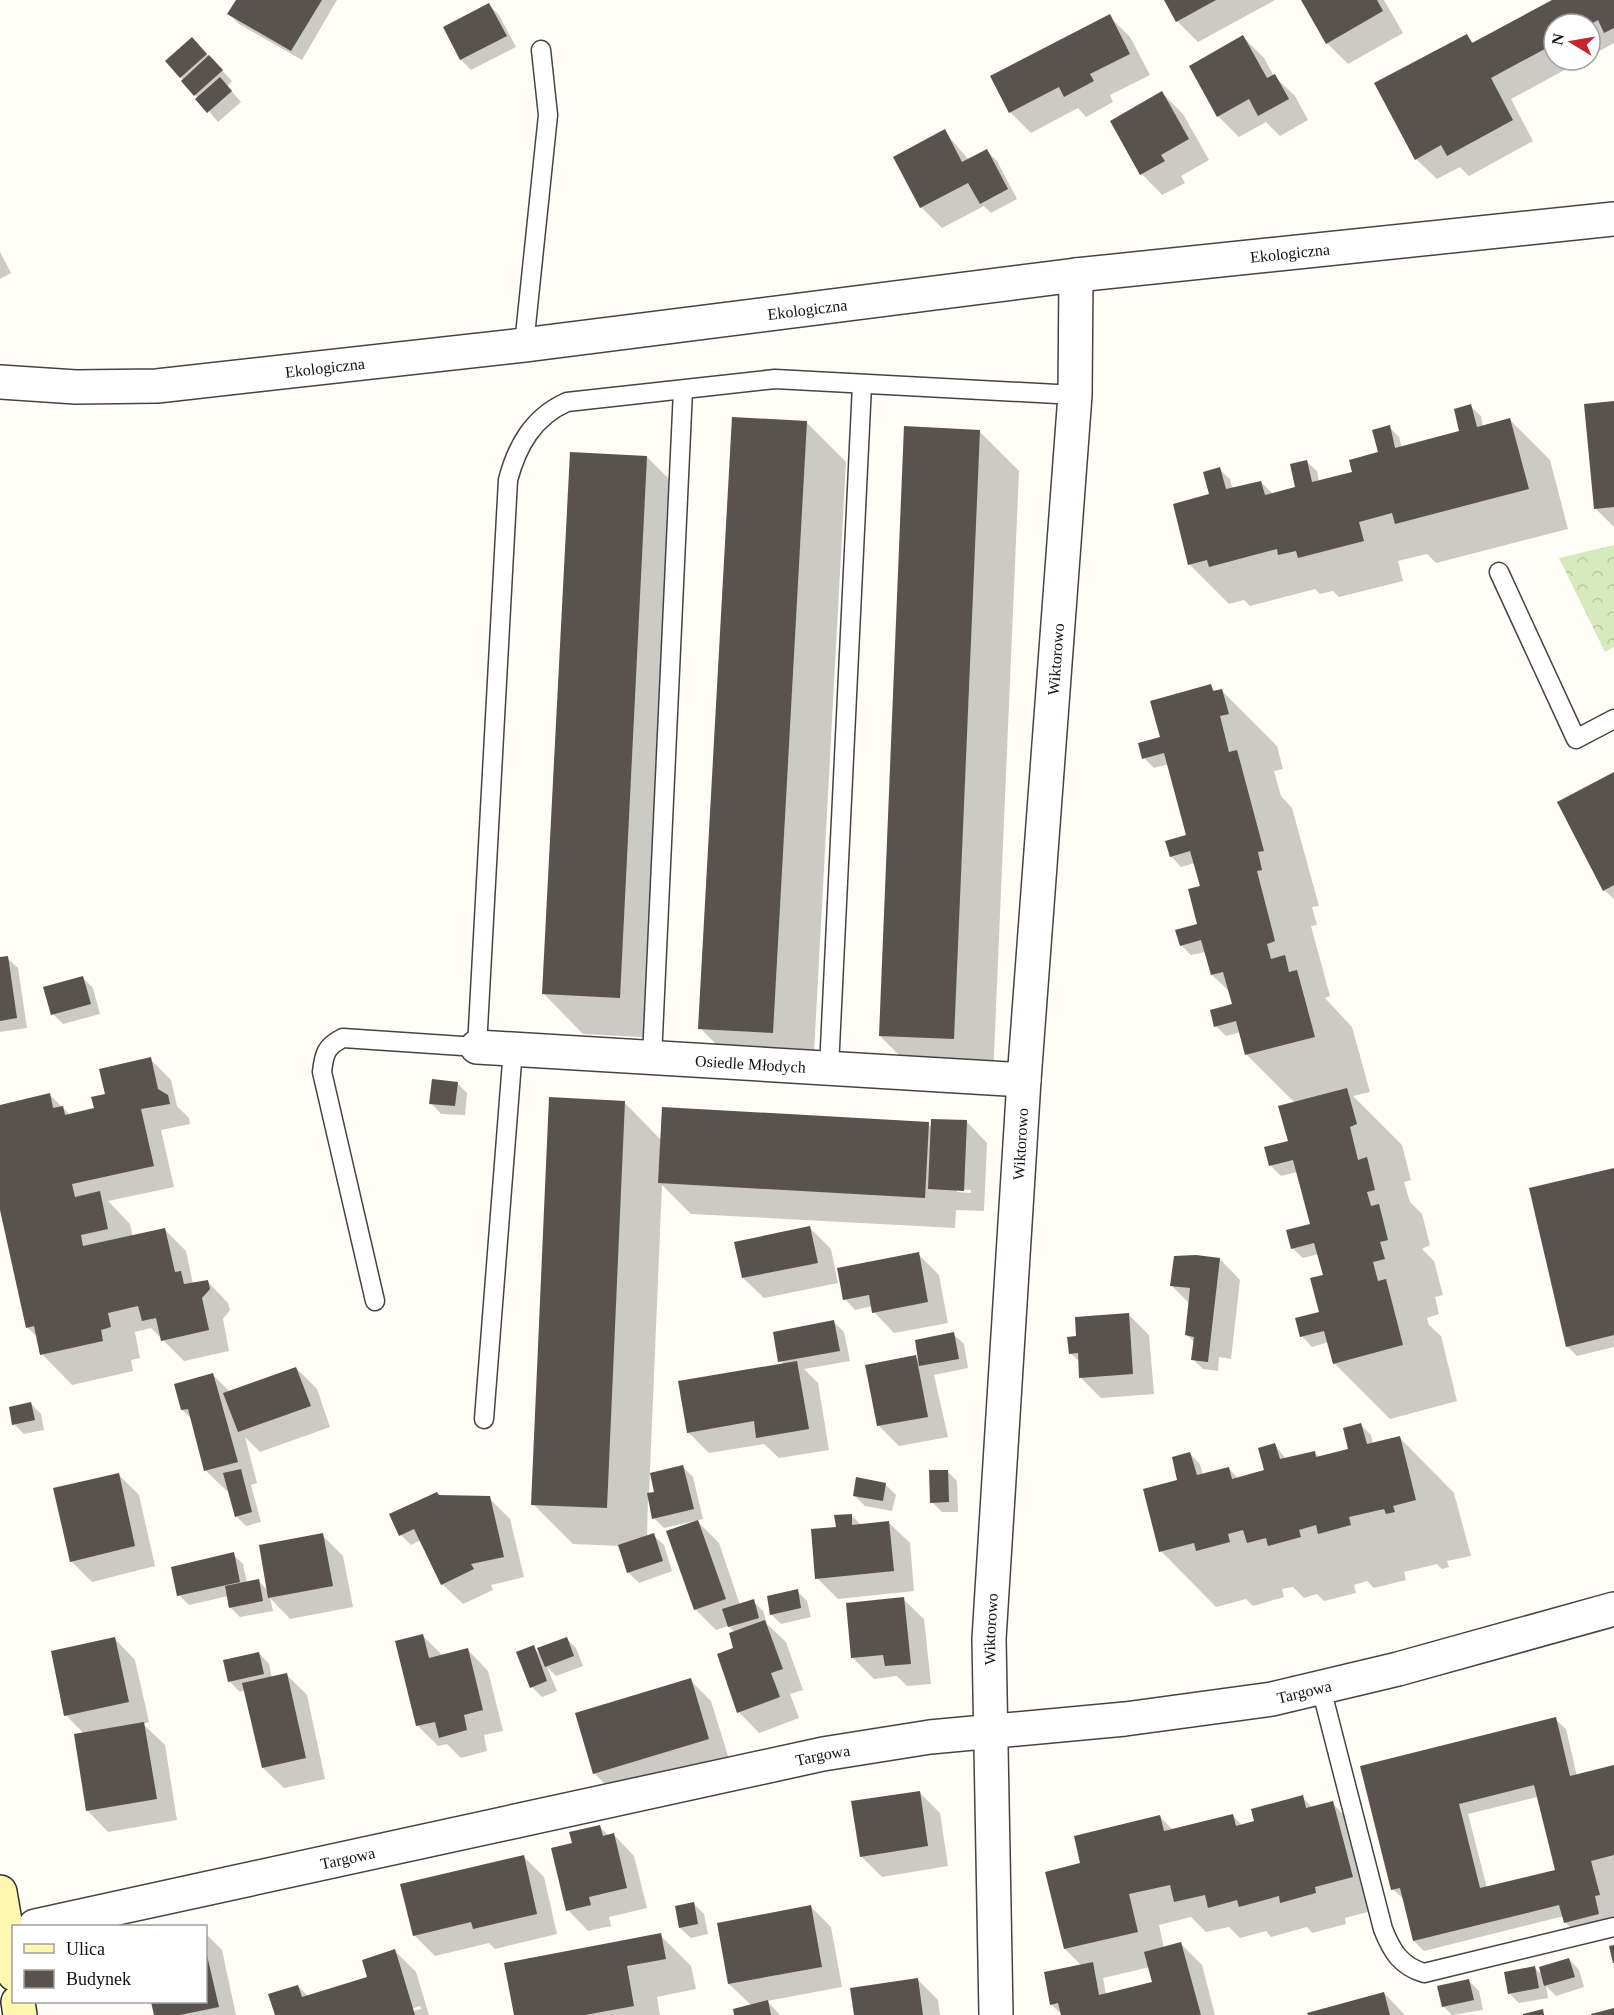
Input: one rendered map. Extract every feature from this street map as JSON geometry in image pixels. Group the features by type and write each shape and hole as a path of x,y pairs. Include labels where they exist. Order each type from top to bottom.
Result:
{"main road":[{"path":"0,1892 16,1925"}],"street":[{"name":"Ekologiczna","path":"0,382 76,387 157,386 524,345 1076,275 1614,219"},
{"name":"Wiktorowo","path":"996,2015 988,1639 1024,1080 1076,395 1076,275"},
{"name":"Osiedle Młodych","path":"477,1047 1024,1080"},
{"name":"Targowa","path":"36,1925 824,1754 930,1737 991,1733 1202,1711 1320,1688 1614,1609"}],"lane":[{"path":"524,345 548,115 541,50"},
{"path":"375,1302 322,1072 324,1056 330,1044 343,1038 477,1047 508,480 514,457 529,433 548,410 567,402 776,379 1076,395"},
{"path":"829,1068 862,385"},
{"path":"652,1058 683,390"},
{"path":"1499,573 1576,739 1614,719"},
{"path":"484,1419 513,1049"},
{"path":"1320,1688 1383,1929 1391,1950 1408,1968 1424,1973 1614,1927"}],"green space":[{"path":"1614,545 1614,647 1605,652 1559,558"}],"building":[{"path":"236,0 322,0 291,51 227,14"},
{"path":"1164,0 1216,0 1176,22"},
{"path":"1301,0 1377,0 1383,11 1326,44"},
{"path":"1552,0 1614,0 1614,28 1604,33 1602,12 1542,12 1542,50 1491,78 1513,120 1447,156 1441,145 1415,160 1374,83 1467,34 1472,43"},
{"path":"489,3 507,36 460,60 443,27"},
{"path":"1110,14 1130,54 1090,74 1094,81 1064,97 1059,87 1009,113 990,76"},
{"path":"1243,35 1267,78 1275,74 1289,99 1258,116 1249,99 1217,117 1189,66"},
{"path":"192,37 207,54 180,78 165,61"},
{"path":"209,55 223,70 194,96 181,81"},
{"path":"220,77 232,91 207,113 195,99"},
{"path":"1162,91 1189,139 1161,155 1165,161 1140,175 1110,121"},
{"path":"945,129 962,162 987,149 1008,189 980,204 968,183 920,208 893,157"},
{"path":"1614,401 1614,507 1594,509 1584,404"},
{"path":"1471,404 1477,427 1510,418 1529,489 1395,524 1392,513 1359,522 1364,541 1298,558 1296,551 1278,555 1277,549 1209,567 1207,560 1188,565 1173,504 1209,494 1203,472 1220,467 1226,489 1261,481 1265,495 1295,487 1290,464 1307,460 1312,482 1352,472 1349,460 1378,452 1372,430 1390,425 1395,448 1459,431 1454,409"},
{"path":"732,417 807,421 773,1033 698,1029"},
{"path":"904,426 980,430 954,1039 879,1036"},
{"path":"570,452 647,456 620,998 542,994"},
{"path":"1211,684 1213,691 1222,689 1229,714 1220,716 1229,752 1237,750 1264,851 1258,852 1262,870 1257,871 1275,941 1267,944 1271,959 1285,955 1289,972 1297,970 1315,1037 1245,1055 1236,1021 1214,1027 1210,1010 1232,1004 1223,972 1211,975 1201,940 1180,946 1175,930 1197,924 1188,889 1200,886 1190,851 1170,857 1165,841 1186,835 1164,753 1142,759 1138,743 1160,737 1150,701"},
{"path":"1614,772 1614,885 1603,891 1557,802"},
{"path":"8,956 17,1018 0,1021 0,957"},
{"path":"83,976 91,1004 51,1015 43,987"},
{"path":"151,1057 158,1089 168,1095 170,1104 141,1109 154,1166 72,1184 75,1197 100,1191 108,1229 81,1235 83,1246 165,1228 175,1272 181,1271 184,1284 208,1280 210,1289 202,1298 209,1330 161,1341 156,1318 142,1321 138,1306 108,1313 111,1327 101,1330 103,1341 40,1355 34,1326 26,1328 0,1210 0,1105 50,1093 53,1108 63,1106 65,1115 94,1108 91,1097 105,1094 99,1069"},
{"path":"432,1079 458,1082 455,1106 429,1104"},
{"path":"1347,1088 1357,1124 1350,1127 1358,1160 1367,1157 1375,1190 1367,1192 1371,1206 1379,1204 1388,1240 1380,1242 1385,1259 1373,1262 1378,1281 1386,1279 1403,1345 1333,1364 1324,1331 1300,1337 1295,1318 1319,1312 1310,1278 1323,1275 1314,1243 1291,1249 1286,1230 1310,1224 1293,1160 1269,1166 1264,1147 1288,1141 1278,1106"},
{"path":"549,1097 625,1101 607,1508 531,1505"},
{"path":"662,1107 929,1122 925,1198 658,1183"},
{"path":"931,1119 967,1120 964,1191 928,1189"},
{"path":"1614,1168 1614,1335 1566,1347 1529,1188"},
{"path":"810,1226 818,1263 742,1278 734,1242"},
{"path":"919,1252 928,1302 872,1313 869,1295 843,1300 837,1268"},
{"path":"1196,1255 1220,1258 1208,1362 1191,1360 1194,1337 1185,1335 1190,1288 1170,1286 1174,1256"},
{"path":"1129,1313 1133,1374 1079,1378 1078,1353 1069,1354 1067,1337 1076,1336 1075,1317"},
{"path":"834,1320 840,1351 778,1362 773,1332"},
{"path":"954,1332 959,1359 919,1366 915,1340"},
{"path":"916,1355 928,1417 877,1426 865,1365"},
{"path":"797,1361 809,1429 756,1438 754,1421 687,1433 678,1381"},
{"path":"296,1367 311,1406 238,1432 223,1393"},
{"path":"213,1373 238,1462 204,1471 188,1409 181,1410 174,1384"},
{"path":"31,1402 35,1420 12,1425 9,1407"},
{"path":"1361,1423 1367,1444 1400,1436 1416,1500 1393,1506 1395,1512 1386,1514 1384,1509 1349,1517 1351,1525 1318,1534 1316,1525 1299,1530 1301,1537 1268,1546 1266,1538 1247,1543 1243,1530 1228,1534 1230,1542 1196,1551 1194,1543 1159,1552 1143,1489 1177,1480 1172,1457 1190,1452 1197,1475 1229,1467 1232,1479 1264,1470 1258,1448 1275,1443 1280,1459 1315,1451 1316,1457 1348,1449 1343,1428"},
{"path":"683,1465 694,1509 652,1519 647,1493 654,1492 650,1473"},
{"path":"241,1469 252,1512 235,1517 223,1473"},
{"path":"929,1470 948,1470 949,1502 930,1503"},
{"path":"119,1473 135,1546 70,1562 53,1488"},
{"path":"856,1477 886,1483 883,1501 853,1496"},
{"path":"437,1492 439,1495 490,1496 504,1557 471,1564 474,1569 441,1585 414,1529 399,1536 389,1514"},
{"path":"852,1514 852,1525 889,1521 894,1571 815,1579 811,1529 836,1527 834,1515"},
{"path":"698,1520 726,1599 694,1610 666,1531"},
{"path":"323,1533 333,1586 268,1598 259,1545"},
{"path":"654,1533 663,1561 627,1573 618,1545"},
{"path":"234,1552 240,1582 177,1596 171,1567"},
{"path":"259,1579 263,1601 229,1608 225,1586"},
{"path":"798,1589 801,1608 770,1615 767,1596"},
{"path":"904,1597 911,1664 885,1666 883,1655 851,1658 846,1603"},
{"path":"754,1599 759,1618 728,1627 722,1609"},
{"path":"765,1620 783,1669 771,1673 780,1697 737,1713 717,1654 733,1648 729,1633"},
{"path":"423,1634 429,1658 468,1648 483,1710 464,1715 467,1730 439,1738 435,1722 416,1726 395,1641"},
{"path":"115,1637 129,1702 64,1716 51,1651"},
{"path":"567,1637 574,1656 545,1667 537,1648"},
{"path":"534,1645 547,1681 530,1688 516,1652"},
{"path":"259,1652 264,1674 228,1682 223,1660"},
{"path":"287,1673 306,1758 262,1768 242,1683"},
{"path":"691,1678 709,1739 593,1774 575,1713"},
{"path":"1556,1717 1570,1776 1614,1765 1614,1855 1591,1861 1600,1895 1595,1896 1599,1914 1564,1923 1559,1905 1413,1941 1400,1888 1391,1890 1360,1766","holes":["1534,1785 1555,1870 1480,1888 1459,1804"]},
{"path":"144,1722 157,1799 86,1811 74,1734"},
{"path":"920,1791 928,1846 860,1857 851,1801"},
{"path":"1303,1795 1306,1808 1333,1801 1353,1877 1315,1887 1316,1893 1280,1903 1279,1896 1239,1907 1237,1900 1208,1908 1205,1895 1174,1902 1170,1885 1129,1894 1138,1932 1064,1949 1045,1872 1080,1863 1074,1836 1160,1815 1164,1831 1233,1814 1236,1826 1254,1821 1251,1809"},
{"path":"600,1825 603,1836 614,1833 627,1888 589,1897 591,1905 566,1911 551,1848 572,1843 569,1832"},
{"path":"524,1855 537,1914 473,1929 471,1922 413,1936 400,1884"},
{"path":"694,1902 698,1924 679,1928 675,1906"},
{"path":"811,1905 822,1967 728,1984 717,1923"},
{"path":"661,1933 666,1959 627,1966 634,2006 585,2015 514,2015 504,1963"},
{"path":"1181,1942 1201,2015 1061,2015 1058,2003 1050,2005 1044,1972 1093,1962 1099,1995 1152,1982 1144,1952"},
{"path":"1614,1945 1614,1963 1613,1963 1609,1946"},
{"path":"395,1949 415,2015 275,2015 268,1994 298,1985 302,1997 367,1977 362,1960"},
{"path":"207,1955 219,2007 180,2015 154,2015 151,2003 207,2003"},
{"path":"1569,1958 1575,1977 1544,1986 1539,1967"},
{"path":"1535,1966 1539,1988 1508,1994 1504,1972"},
{"path":"918,1978 923,2015 854,2015 850,1988"},
{"path":"1469,1979 1474,2000 1442,2007 1437,1986"},
{"path":"1384,1992 1390,2015 1308,2015 1307,2013"},
{"path":"768,2000 771,2015 734,2015 733,2009"},
{"path":"1614,2008 1614,2015 1591,2015 1591,2014"},
{"path":"1543,2009 1544,2015 1523,2015 1523,2014"}]}
